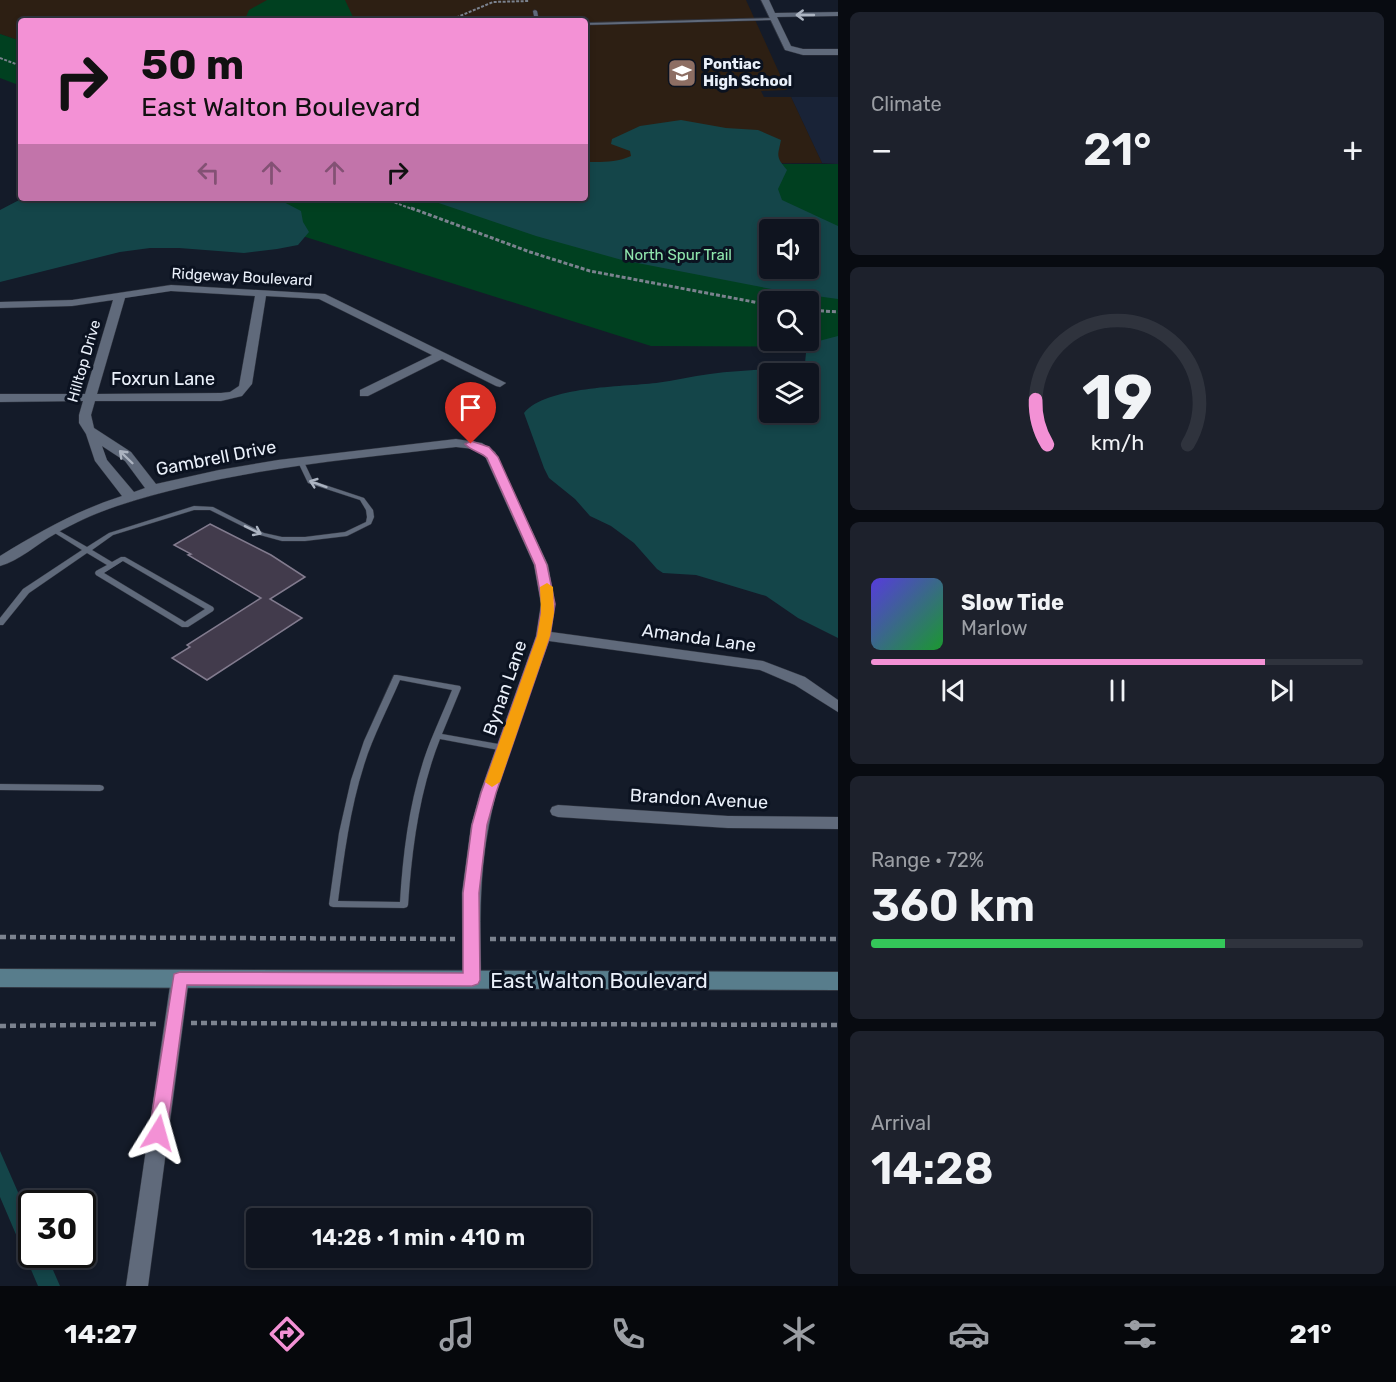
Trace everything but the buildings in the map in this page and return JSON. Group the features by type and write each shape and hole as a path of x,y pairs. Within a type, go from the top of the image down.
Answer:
{"main road":[{"name":"East Walton Boulevard","path":"0,978 838,981"}],"street":[{"path":"765,0 787,47 794,51 838,52"},
{"path":"773,17 838,14"},
{"name":"Ridgeway Boulevard","path":"0,305 65,303 178,288 328,298 500,383"},
{"name":"Foxrun Lane","path":"90,398 223,397 241,391 246,384 261,293"},
{"name":"Hilltop Drive","path":"120,295 85,420 93,434 100,460 129,495"},
{"path":"364,393 441,355"},
{"path":"0,398 90,398"},
{"path":"93,434 128,457 152,488"},
{"name":"Gambrell Drive","path":"0,562 52,529 129,495 152,488 219,472 456,444"},
{"name":"Bynan Lane","path":"456,444 477,446 493,457 544,573 548,604 543,636 486,801 477,843 471,893 472,980"},
{"name":"Amanda Lane","path":"543,636 763,666 800,681 838,707"},
{"name":"Brandon Avenue","path":"558,811 728,822 838,823"},
{"path":"137,1286 180,979"}],"lane":[{"path":"535,11 536,18"},
{"path":"588,24 773,17"},
{"path":"0,623 26,591 111,534 200,507 211,508 262,534 282,539 347,534 368,525 371,518 365,501 348,492 310,482 302,462"},
{"path":"52,529 112,565"},
{"path":"123,558 210,609 185,625 99,573 112,565 123,558"},
{"path":"397,677 457,688 438,736 423,778 412,828 404,904 333,904 346,819 355,781 367,745 397,677"},
{"path":"438,736 504,748"},
{"path":"0,787 100,788"}],"path":[{"path":"455,18 493,2 530,2 529,0"},
{"path":"0,58 18,65"},
{"path":"390,201 537,255 590,271 759,303"},
{"path":"819,311 838,312"},
{"path":"0,937 838,939"},
{"path":"0,1026 838,1025"}],"shaded area":[{"name":"Pontiac High School","path":"0,0 746,0 787,90 761,91 764,97 791,97 822,163 588,164 588,18 18,18 18,40 0,34"},
{"path":"791,97 838,97 838,164 822,163"},
{"path":"681,120 726,128 758,130 781,140 778,156 787,170 778,189 782,200 838,226 838,299 819,296 819,291 782,291 622,260 536,236 433,201 588,201 588,162 614,161 631,156 630,151 611,144 612,139 640,126"},
{"path":"18,201 282,201 301,211 303,222 309,232 298,245 277,249 244,253 150,248 120,252 0,282 0,210"},
{"path":"838,336 838,638 798,618 766,596 696,575 663,573 657,569 634,543 611,526 590,516 575,499 549,478 524,413 549,397 586,389 656,383 722,372 759,369 759,423 819,423 819,363 805,363 806,353 819,351 819,341"},
{"path":"0,1151 18,1192 18,1239 0,1197"},
{"path":"30,1268 52,1268 60,1286 38,1286"}],"green space":[{"path":"267,0 345,0 354,18 245,18 249,10"},
{"path":"0,34 18,40 18,85 0,78"},
{"name":"North Spur Trail","path":"588,164 838,164 838,347 819,347 819,291 759,291 759,347 651,346 192,201 588,201"}],"slow traffic":[{"path":"492,782 547,622 547,587"}],"place":[{"name":"Pontiac High School","path":"682,73"}],"route":[{"path":"158,1133 180,979 472,980 471,893 480,825 488,793 543,636 548,604 544,573 493,457 489,452 471,444"}]}
